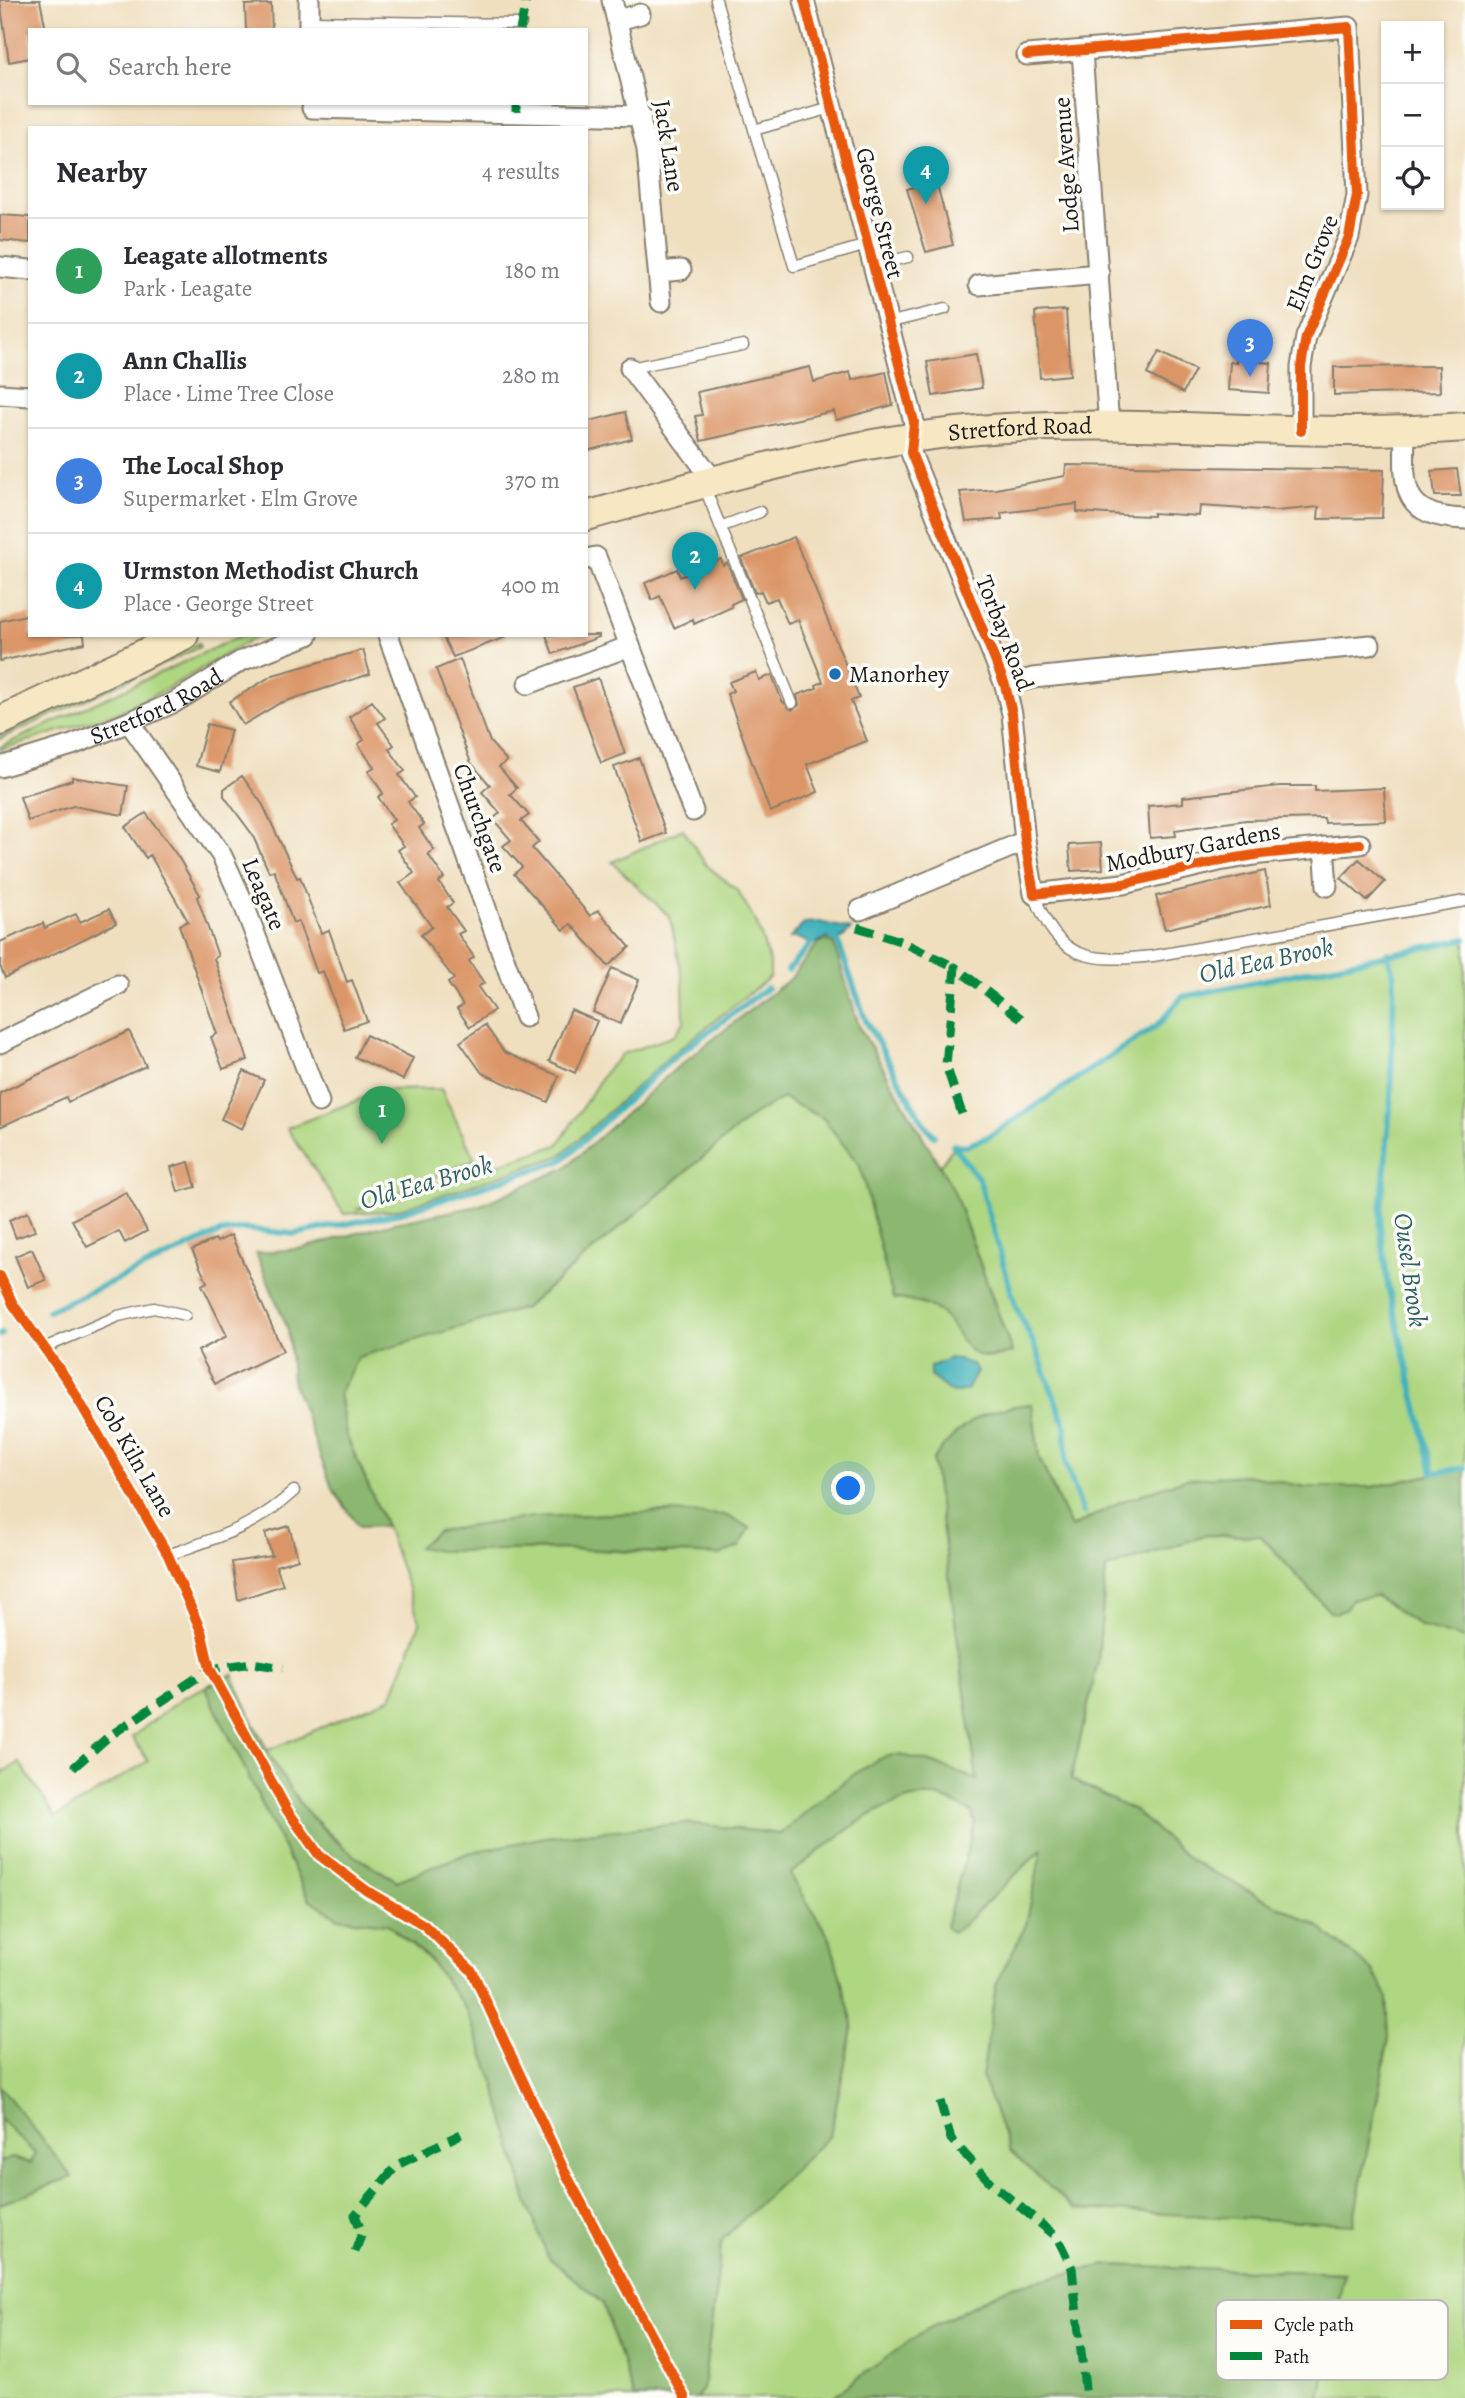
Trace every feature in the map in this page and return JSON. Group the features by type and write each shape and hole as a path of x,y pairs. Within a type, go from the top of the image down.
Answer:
{"main road":[{"name":"Stretford Road","path":"588,515 708,481 912,437 1017,428 1301,431 1465,427"},
{"name":"Stretford Road","path":"0,721 180,637"}],"street":[{"path":"309,0 309,25"},
{"name":"Jack Lane","path":"612,0 640,116 652,181 661,302"},
{"name":"George Street","path":"804,0 914,422 912,437"},
{"path":"618,20 640,14"},
{"name":"Elm Grove","path":"1082,51 1349,27 1357,195 1349,237 1306,337 1301,367 1301,431"},
{"path":"1027,55 1082,51"},
{"name":"Lodge Avenue","path":"1082,51 1109,427"},
{"path":"312,113 640,116"},
{"path":"0,267 28,270"},
{"path":"659,272 681,270"},
{"path":"979,285 1099,275"},
{"path":"630,368 708,481"},
{"path":"0,394 28,397"},
{"path":"1405,430 1404,472 1409,496 1421,511 1448,519 1465,519"},
{"name":"Torbay Road","path":"912,437 911,453 1005,685 1012,714 1024,841 1034,894"},
{"path":"591,558 630,646 693,811"},
{"name":"Stretford Road","path":"0,767 72,745 130,722 175,702 241,661 303,637"},
{"name":"Churchgate","path":"389,637 525,1017"},
{"name":"Torbay Road","path":"1005,685 1033,678 1370,645"},
{"path":"528,684 630,646"},
{"name":"Leagate","path":"130,722 222,856 242,900 319,1102"},
{"path":"860,910 1024,841"},
{"name":"Modbury Gardens","path":"1034,894 1123,884 1219,861 1360,844"},
{"path":"1324,847 1327,886"},
{"path":"0,1043 118,985"}],"lane":[{"path":"716,0 794,265 867,245"},
{"path":"309,25 521,24"},
{"path":"754,130 831,108"},
{"path":"872,265 908,257"},
{"path":"887,323 945,309"},
{"path":"630,368 743,345"},
{"path":"708,481 720,527 792,703"},
{"path":"720,527 760,512"},
{"path":"1034,894 1045,923 1055,937 1071,950 1106,959 1153,956 1465,901"},
{"name":"Cob Kiln Lane","path":"0,1276 13,1304 67,1380 168,1555 201,1631 210,1669 274,1788 319,1855 367,1891 424,1925 472,1971 564,2170 685,2398"},
{"path":"44,1348 118,1316 154,1308 185,1315"},
{"path":"168,1555 241,1529 269,1514 293,1491"}],"green space":[{"path":"238,637 256,637 163,691 119,712 0,750 0,747"},
{"path":"198,643 200,647 0,739 0,736 116,678"},
{"path":"683,829 706,865 737,890 757,924 770,963 770,977 669,1057 560,1156 396,1210 344,1214 287,1128 383,1090 441,1089 475,1160 356,1210 558,1145 605,1072 622,1054 674,1036 684,1022 683,980 670,917 612,862"},
{"path":"1465,939 1465,1468 1372,1487 1306,1487 1246,1475 1120,1502 1071,1528 1039,1458 1032,1404 1001,1409 975,1419 964,1427 933,1460 978,1780 929,1761 846,1780 780,1834 687,1823 546,1837 468,1853 398,1881 349,1852 302,1807 266,1751 391,1698 420,1623 386,1526 346,1435 339,1393 358,1356 525,1308 753,1115 783,1098 823,1118 860,1166 893,1298 935,1309 944,1316 966,1345 984,1357 996,1357 1012,1351 953,1189 939,1167 951,1150 990,1136 1159,1024 1182,997","holes":["668,1512 666,1554 578,1549 440,1551 534,1517"]},
{"path":"826,940 834,944 859,1026 953,1189 1012,1352 995,1357 972,1352 944,1316 935,1309 893,1298 860,1166 823,1118 783,1098 753,1115 524,1308 358,1357 339,1393 346,1435 386,1526 359,1527 332,1488 292,1380 288,1329 256,1253 303,1248 394,1223 478,1206 565,1168 675,1069 791,978 818,943"},
{"path":"1032,1404 1039,1458 1071,1528 1120,1502 1185,1479 1246,1475 1306,1487 1372,1487 1465,1468 1465,1639 1420,1626 1376,1596 1351,1599 1346,1609 1337,1613 1330,1612 1261,1536 1205,1535 1106,1569 1098,1661 1071,1779 1136,1812 1191,1861 1319,1927 1374,1972 1387,1997 1389,2037 1353,2224 1074,2209 1010,2151 982,2078 996,1985 1026,1925 1042,1849 962,1926 952,1932 946,1927 975,1823 971,1811 941,1798 921,1797 901,1801 841,1834 790,1874 830,1939 853,2024 830,2135 722,2240 703,2389 696,2398 634,2398 603,2303 548,2257 527,2202 494,2082 467,2011 429,1959 387,1924 339,1918 308,1898 205,1687 232,1674 266,1748 294,1795 330,1836 351,1853 397,1881 468,1853 546,1837 687,1823 780,1834 853,1775 884,1757 895,1755 927,1761 977,1780 933,1460 953,1436 975,1419 1001,1409"},
{"path":"668,1512 725,1515 750,1528 739,1547 719,1555 578,1549 440,1551 418,1547 438,1531 534,1517"},
{"path":"1205,1535 1261,1536 1330,1612 1351,1599 1376,1596 1420,1626 1465,1639 1465,2398 1320,2398 1323,2380 1448,2380 1448,2300 1338,2300 1343,2273 1106,2265 1009,2287 922,2332 831,2398 696,2398 703,2389 722,2239 830,2135 853,2024 830,1939 790,1874 841,1834 901,1801 921,1797 941,1798 971,1811 975,1823 946,1926 952,1931 962,1926 1043,1848 1026,1925 996,1985 982,2078 1010,2151 1353,2223 1389,2038 1319,1927 1191,1861 1136,1812 1071,1780 1098,1661 1106,1569"},
{"path":"205,1687 308,1898 339,1918 387,1924 429,1959 467,2011 494,2082 527,2202 548,2257 603,2303 634,2398 0,2398 0,2204 71,2177 0,2088 0,1775 19,1762 56,1817 148,1761 132,1737 182,1698"},
{"path":"0,2086 72,2177 0,2204 0,2162 12,2158 31,2163 35,2153 0,2119"},
{"path":"0,2119 35,2153 32,2163 12,2158 0,2162"},
{"path":"1106,2265 1344,2273 1339,2300 1216,2300 1216,2380 1323,2380 1320,2398 831,2398 922,2332 1009,2287"}],"water":[{"path":"819,922 851,929 838,942 827,938 813,944 795,937 789,939 805,923"},
{"path":"950,1358 972,1364 977,1372 967,1390 952,1393 930,1376 930,1367"}],"building":[{"path":"0,0 40,0 46,28 28,28 28,58 9,62"},
{"path":"271,4 272,28 246,28 245,5"},
{"path":"936,181 953,245 926,252 907,189"},
{"path":"0,215 28,217 28,243 0,240"},
{"path":"1066,310 1070,375 1040,378 1035,312"},
{"path":"1237,347 1262,348 1261,362 1271,363 1269,393 1228,390 1230,362 1236,363"},
{"path":"1159,352 1195,370 1183,393 1147,374"},
{"path":"976,354 982,388 933,396 927,362"},
{"path":"1439,366 1440,392 1334,395 1334,367"},
{"path":"810,367 814,382 850,372 852,380 886,372 893,405 836,420 834,411 701,441 695,416 702,415 697,392"},
{"path":"625,412 632,439 588,450 588,421"},
{"path":"1066,465 1384,470 1382,518 1318,519 1319,507 1276,511 1200,506 1199,516 1153,513 1153,516 1122,515 1077,512 1077,504 1001,513 1002,519 966,522 960,492 996,489 1065,476"},
{"path":"1457,469 1461,496 1435,496 1432,471"},
{"name":"Manorhey","path":"794,537 859,698 851,701 867,741 807,764 818,792 770,812 727,694 733,691 729,682 756,672 759,680 772,675 782,701 792,710 799,705 797,695 817,688 816,685 823,682 798,620 788,624 777,598 766,602 761,591 755,593 741,558"},
{"path":"721,559 723,565 727,563 742,599 731,604 732,607 694,624 693,619 674,628 660,596 652,600 645,583 677,569 680,577"},
{"path":"28,614 28,637 84,637 85,643 0,661 0,621"},
{"path":"599,635 599,637 553,654 547,637"},
{"path":"443,637 506,637 453,657"},
{"path":"363,650 370,674 280,703 243,725 229,702 273,675"},
{"path":"460,659 490,742 507,761 499,767 517,788 510,794 529,815 521,821 539,842 532,848 590,916 598,910 630,947 608,966 571,924 564,930 514,874 522,867 503,846 511,840 493,819 500,813 482,792 490,785 471,763 436,669"},
{"path":"598,678 625,754 601,763 573,687"},
{"path":"372,701 385,718 378,723 394,745 389,749 405,771 399,775 415,797 408,802 424,824 419,828 434,850 428,854 444,878 439,882 453,903 447,907 464,931 458,934 474,957 469,961 484,983 478,987 494,1010 470,1027 457,1009 463,1005 448,983 454,979 421,935 432,927 400,883 414,873 398,850 404,846 388,824 394,820 378,797 383,793 368,771 374,767 358,744 364,740 349,717"},
{"path":"207,724 231,730 220,772 196,766"},
{"path":"639,758 666,833 642,842 614,767"},
{"path":"242,776 263,805 297,878 300,877 321,933 329,930 347,982 352,980 367,1021 344,1029 323,971 317,973 298,921 293,923 274,870 269,872 252,834 224,796 224,789"},
{"path":"72,777 128,786 123,815 73,806 28,821 20,797 72,780"},
{"path":"1280,786 1315,786 1315,791 1384,788 1386,821 1325,823 1324,818 1246,820 1175,830 1176,836 1150,838 1148,806 1183,803 1183,797"},
{"path":"146,813 179,858 200,895 197,897 218,956 214,958 248,1060 223,1069 211,1037 217,1034 179,925 188,921 150,855 146,858 125,827"},
{"path":"1101,843 1103,869 1071,871 1069,845"},
{"path":"1359,859 1385,882 1367,901 1341,878"},
{"path":"1265,871 1271,905 1165,929 1156,896"},
{"path":"109,909 116,923 5,978 0,966 0,942 43,923 45,928 76,914 80,922"},
{"path":"612,968 639,980 620,1024 593,1012"},
{"path":"571,1010 597,1021 575,1073 549,1061"},
{"path":"485,1025 504,1052 559,1076 548,1102 482,1073 460,1042"},
{"path":"129,1031 146,1066 68,1102 66,1097 0,1127 0,1093"},
{"path":"366,1035 413,1058 403,1080 355,1057"},
{"path":"244,1071 264,1080 242,1129 221,1119"},
{"path":"189,1162 196,1187 178,1192 171,1167"},
{"path":"126,1192 147,1231 125,1243 119,1231 87,1247 72,1220"},
{"path":"28,1212 35,1231 16,1238 9,1220"},
{"path":"231,1235 283,1351 215,1384 198,1351 227,1336 202,1285 207,1282 192,1250"},
{"path":"32,1249 46,1280 28,1287 15,1256"},
{"path":"289,1526 298,1559 276,1566 283,1585 238,1600 232,1562 272,1556 265,1533"}],"waterway":[{"name":"Old Eea Brook","path":"832,937 838,942 866,1021 923,1123 934,1136"},
{"name":"Old Eea Brook","path":"788,970 816,938"},
{"name":"Old Eea Brook","path":"953,1145 966,1146 990,1136 1159,1024 1182,997 1465,939"},
{"name":"Ousel Brook","path":"1387,953 1394,976 1391,1096 1380,1224 1388,1286 1433,1473 1465,1468"},
{"name":"Old Eea Brook","path":"48,1311 219,1233 243,1229 294,1234 396,1214 561,1161 673,1058 767,988"},
{"path":"953,1145 979,1179 1015,1305 1035,1346 1066,1428 1066,1464 1083,1513"}],"marked path":[{"path":"520,28 526,0"},
{"path":"516,105 516,112"},
{"path":"857,927 900,941 955,967"},
{"path":"962,1114 946,1065 955,967 1027,1023"},
{"path":"73,1768 108,1737 210,1669 252,1663 283,1668"},
{"path":"940,2101 951,2139 992,2184 1057,2237 1072,2268 1086,2398"},
{"path":"355,2252 362,2233 355,2215 397,2165 461,2134"}],"cycle path":[{"path":"804,0 914,422 911,453 1005,685 1012,714 1025,841 1034,894 1123,884 1261,854 1360,844"},
{"path":"1027,55 1349,27 1357,195 1349,237 1306,337 1301,367 1301,431"},
{"path":"0,1276 13,1304 67,1380 168,1555 201,1631 210,1669 287,1810 319,1855 367,1891 424,1925 472,1971 564,2170 685,2398"}],"place":[{"name":"Urmston Methodist Church","path":"926,204"},
{"name":"The Local Shop","path":"1250,377"},
{"name":"Ann Challis","path":"695,590"},
{"name":"Manorhey","path":"835,674"},
{"name":"Leagate allotments","path":"382,1144"}]}
